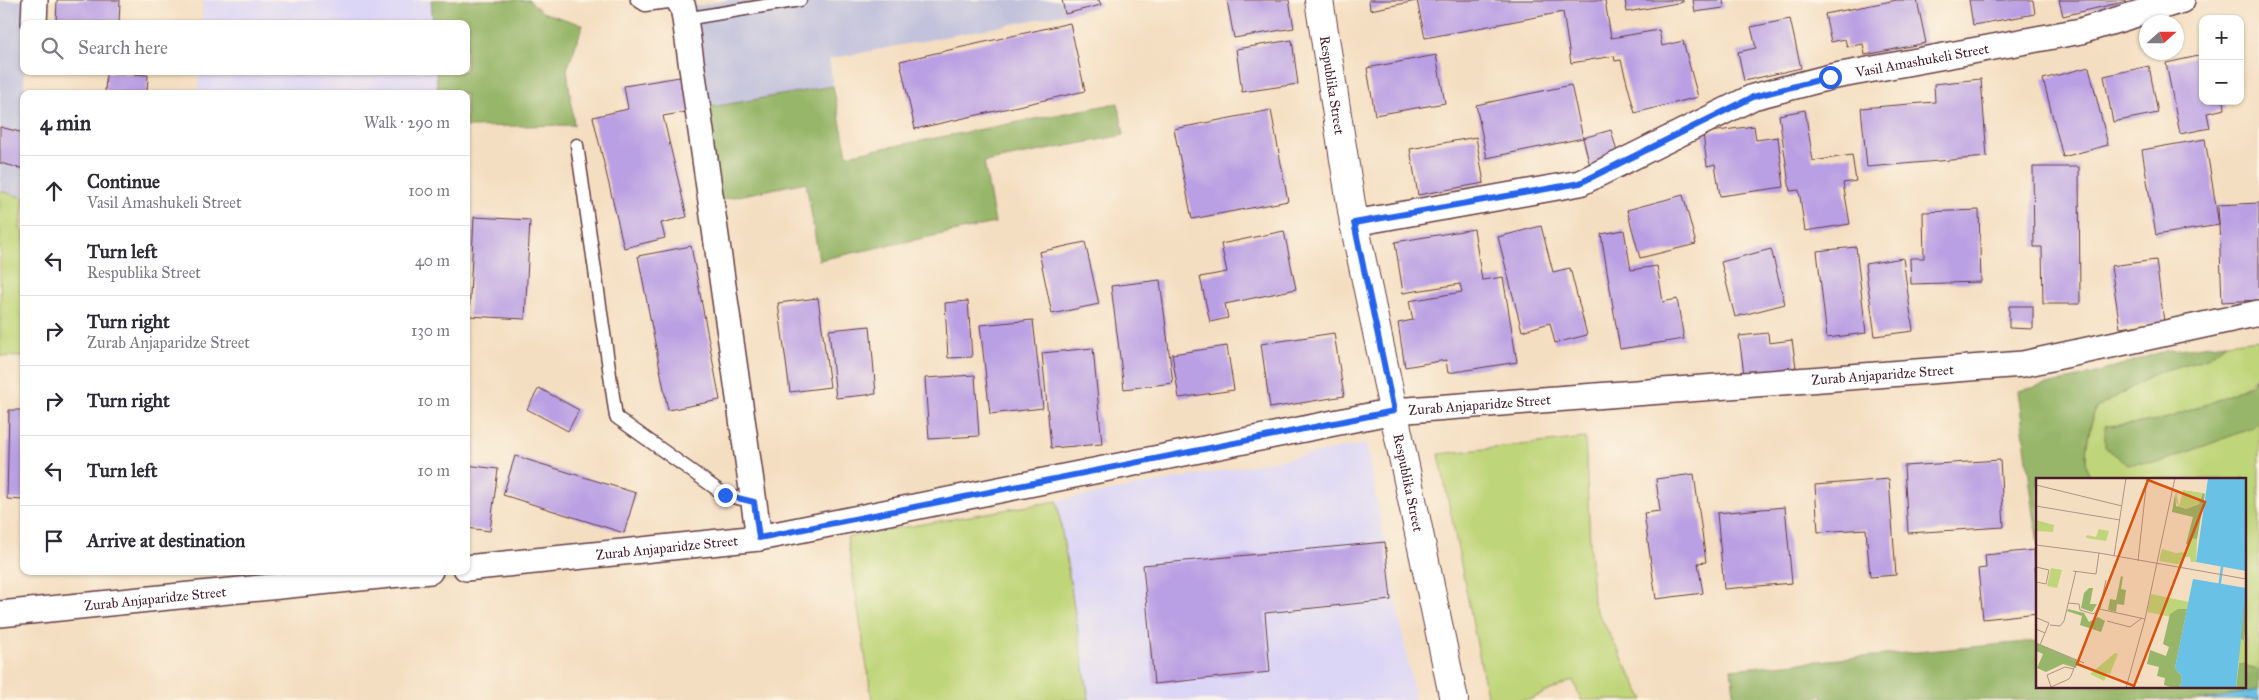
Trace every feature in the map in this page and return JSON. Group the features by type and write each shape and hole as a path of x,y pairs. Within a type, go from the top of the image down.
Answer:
{"street":[{"path":"34,20 35,0"},
{"name":"Respublika Street","path":"1318,0 1354,223 1454,700"},
{"name":"Vasil Amashukeli Street","path":"1354,223 1580,183 1753,97 1830,77 2082,31 2182,0"},
{"path":"683,11 759,538"},
{"name":"Zurab Anjaparidze Street","path":"470,568 759,538 1394,411 2023,364 2259,313"},
{"name":"Zurab Anjaparidze Street","path":"0,614 390,575"}],"lane":[{"path":"637,0 645,6 676,1 683,11 800,0"},
{"path":"577,145 616,417 725,495 754,502"}],"shaded area":[{"path":"0,0 28,0 25,20 20,20 20,75 24,75 24,87 31,90 20,90 20,197 0,191"},
{"path":"203,0 431,0 433,20 202,20"},
{"path":"729,0 1098,0 1100,7 829,59 833,86 706,108 692,7"},
{"path":"199,75 436,75 438,90 198,90"},
{"path":"1366,444 1415,700 1089,700 1057,501"}],"green space":[{"path":"431,0 529,0 542,12 583,25 567,69 574,125 470,127 470,90 438,90 436,75 470,75 470,20 433,20"},
{"path":"833,86 847,155 1118,103 1124,135 984,162 995,223 819,260 806,182 719,200 706,108"},
{"path":"0,191 20,197 20,357 0,356"},
{"path":"2259,339 2259,373 2245,386 2218,400 2176,416 2159,420 2105,426 2161,462 2251,428 2259,421 2259,670 2246,667 2246,478 2090,478 2086,462 2087,444 2095,409 2158,372 2207,358 2226,343"},
{"path":"2226,343 2207,358 2158,372 2095,409 2088,435 2086,453 2090,478 2036,478 2036,530 2018,391 2083,377 2165,351"},
{"path":"2259,373 2259,421 2252,428 2161,462 2127,464 2105,447 2105,426 2135,424 2168,418 2213,402 2252,384"},
{"path":"1585,438 1593,603 1644,700 1581,700 1573,680 1529,700 1488,700 1439,454"},
{"path":"1057,501 1089,700 872,700 847,537"},
{"path":"2036,641 2036,688 2246,688 2246,667 2259,670 2259,690 2205,700 1823,700 1822,695 1804,700 1735,700 1731,669"}],"water":[{"path":"2259,690 2259,700 2205,700"}],"building":[{"path":"57,0 120,0 119,20 56,20"},
{"path":"1062,0 1099,0 1101,5 1065,14"},
{"path":"1227,0 1289,0 1294,28 1234,38"},
{"path":"1369,0 1416,0 1416,1 1370,10"},
{"path":"1417,0 1605,0 1611,38 1659,30 1662,46 1683,41 1698,97 1635,113 1621,60 1615,61 1614,56 1571,63 1563,12 1425,38"},
{"path":"1625,0 1683,0 1683,2 1627,12"},
{"path":"1693,0 1723,0 1724,8 1695,12"},
{"path":"1897,0 1917,0 1926,43 1865,55 1863,44 1847,47 1845,39 1831,42 1825,14"},
{"path":"1969,0 2033,0 2035,14 1973,25"},
{"path":"2059,0 2127,0 2127,1 2063,16"},
{"path":"1790,19 1801,68 1744,81 1738,52 1756,48 1751,27"},
{"path":"1070,23 1085,91 915,129 900,61"},
{"path":"1292,40 1298,84 1242,92 1236,49"},
{"path":"1436,55 1445,103 1375,115 1367,68"},
{"path":"2199,56 2199,105 2224,105 2225,109 2207,113 2210,128 2180,134 2166,63"},
{"path":"2149,66 2158,113 2113,122 2104,76"},
{"path":"2089,67 2108,145 2063,157 2043,79"},
{"path":"106,75 148,75 147,90 105,90"},
{"path":"686,76 692,111 663,116 687,217 661,223 665,238 624,248 593,117 628,109 624,86"},
{"path":"1981,79 1987,157 1867,167 1861,108 1935,102 1934,84"},
{"path":"1571,85 1583,138 1487,158 1476,105"},
{"path":"1271,110 1288,201 1192,219 1174,129"},
{"path":"1805,110 1813,161 1852,155 1856,181 1843,183 1850,224 1805,231 1799,190 1790,191 1779,115"},
{"path":"1754,126 1756,140 1778,137 1784,187 1720,196 1715,164 1707,166 1703,133"},
{"path":"0,127 20,132 20,168 0,163"},
{"path":"1611,130 1619,159 1590,166 1583,138"},
{"path":"1476,137 1484,183 1418,195 1410,149"},
{"path":"2205,139 2219,225 2156,235 2142,150"},
{"path":"2033,167 2079,167 2080,304 2043,304 2042,247 2034,247"},
{"path":"1683,195 1696,244 1640,258 1627,210"},
{"path":"2259,203 2259,300 2222,302 2218,205"},
{"path":"1979,210 1981,282 1911,284 1910,258 1924,258 1923,212"},
{"path":"474,217 530,220 525,319 470,316"},
{"path":"1541,226 1553,272 1570,268 1587,335 1555,343 1550,323 1522,331 1498,237"},
{"path":"1474,229 1482,280 1503,277 1517,362 1448,373 1446,360 1405,367 1398,323 1413,320 1409,301 1462,292 1460,284 1403,293 1395,242"},
{"path":"1624,230 1631,270 1657,266 1663,302 1677,299 1684,339 1620,349 1601,234"},
{"path":"1284,231 1296,289 1225,304 1228,318 1210,322 1200,277 1227,272 1221,244"},
{"path":"1085,242 1099,304 1052,314 1039,252"},
{"path":"691,246 720,400 668,410 638,256"},
{"path":"1856,247 1866,333 1827,338 1817,251"},
{"path":"1771,249 1785,304 1735,317 1721,262"},
{"path":"1903,258 1913,331 1875,336 1865,264"},
{"path":"2156,260 2164,322 2120,328 2111,266"},
{"path":"1160,280 1173,383 1124,389 1111,286"},
{"path":"818,298 830,387 790,392 778,303"},
{"path":"968,301 972,357 948,358 945,303"},
{"path":"2009,306 2033,306 2033,329 2009,328"},
{"path":"1033,320 1043,408 990,414 980,325"},
{"path":"870,326 876,394 836,398 829,330"},
{"path":"1334,333 1344,396 1270,408 1261,344"},
{"path":"1768,333 1769,343 1792,340 1796,367 1744,374 1739,336"},
{"path":"1227,346 1234,390 1179,398 1172,354"},
{"path":"1093,348 1102,444 1051,448 1042,353"},
{"path":"975,375 979,436 929,439 925,378"},
{"path":"539,388 579,410 568,431 527,409"},
{"path":"9,410 20,410 20,500 7,499"},
{"path":"515,456 636,493 624,533 503,495"},
{"path":"2000,460 2004,527 1908,533 1904,466"},
{"path":"470,466 498,469 490,531 470,528"},
{"path":"1694,474 1706,562 1698,563 1703,593 1656,599 1644,513 1660,511 1656,479"},
{"path":"1889,479 1896,575 1870,577 1866,529 1818,532 1815,485"},
{"path":"1785,507 1792,583 1724,589 1717,513"},
{"path":"1385,542 1391,600 1265,613 1270,672 1154,684 1143,565"},
{"path":"2034,550 2036,613 1983,619 1978,569 1986,568 1985,555"}],"route":[{"path":"725,495 754,502 759,538 1394,411 1354,223 1580,183 1753,97 1830,77"}]}
